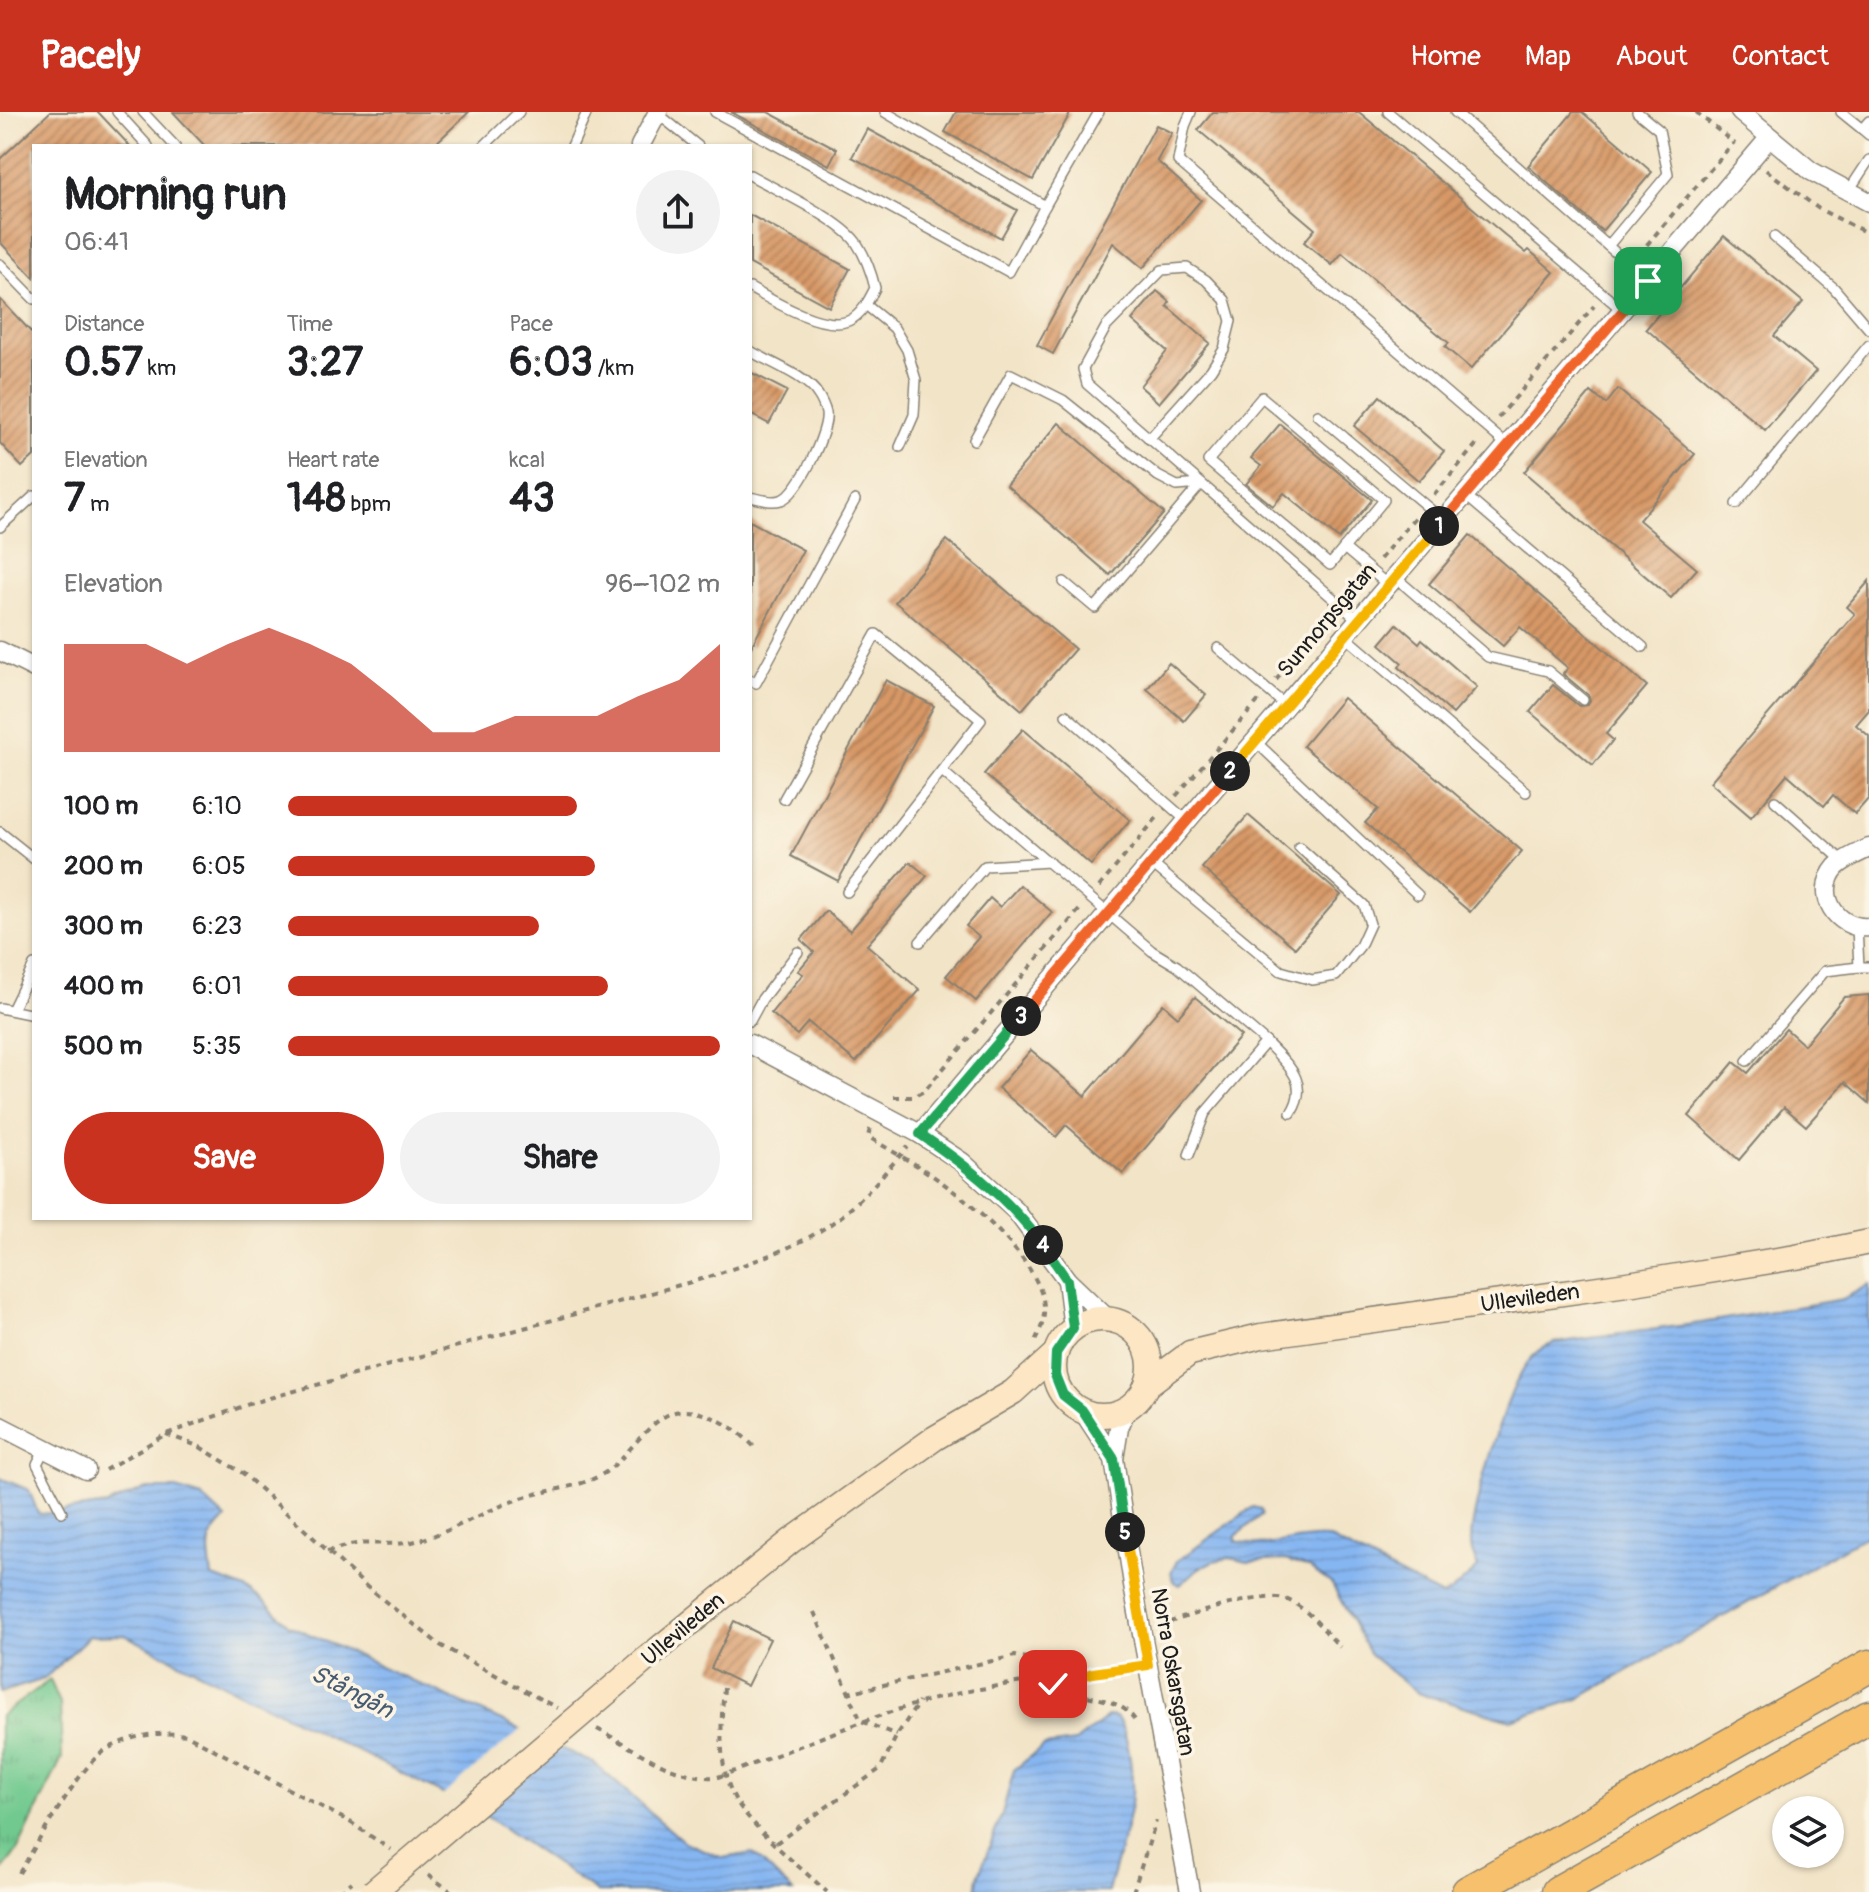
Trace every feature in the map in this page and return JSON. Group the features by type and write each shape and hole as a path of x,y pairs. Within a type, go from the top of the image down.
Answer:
{"highway":[{"path":"1468,1892 1869,1666"},
{"path":"1558,1892 1869,1717"}],"main road":[{"name":"Ullevileden","path":"1146,1386 1190,1353 1261,1336 1634,1283 1869,1242"},
{"path":"1013,1392 1046,1392 1073,1403 1109,1415 1127,1408 1146,1386 1150,1377 1150,1358 1143,1340 1127,1325 1107,1318 1089,1320 1045,1349 1055,1375 1073,1403"},
{"name":"Ullevileden","path":"1143,1340 1190,1353"},
{"name":"Ullevileden","path":"362,1887 731,1588 842,1503 935,1438 1013,1392 1045,1349"}],"street":[{"path":"1740,112 1811,171 1869,202"},
{"path":"641,144 658,113"},
{"name":"Sunnorpsgatan","path":"920,1134 1770,137"},
{"path":"0,651 32,667"},
{"path":"1863,928 1841,920 1829,905 1826,887 1836,868 1869,848"},
{"path":"752,1045 920,1134 962,1162 1016,1211 1067,1280 1107,1318"},
{"path":"1067,1280 1073,1328"},
{"name":"Norra Oskarsgatan","path":"1073,1403 1114,1459"},
{"name":"Norra Oskarsgatan","path":"1127,1408 1119,1428 1114,1459 1190,1892"},
{"path":"0,1426 86,1470"}],"lane":[{"path":"117,112 146,144"},
{"path":"143,112 173,144"},
{"path":"486,144 519,112"},
{"path":"573,144 587,112"},
{"path":"715,112 1009,272 1099,112"},
{"path":"885,112 1045,206"},
{"path":"1191,112 1178,161 1507,445"},
{"path":"1388,112 1622,310"},
{"path":"1455,112 1648,281"},
{"path":"1608,246 1668,174 1659,130 1637,112"},
{"path":"1841,112 1867,129"},
{"path":"658,113 696,144"},
{"path":"1848,192 1869,160"},
{"path":"752,176 826,218 854,239 870,266 875,288 866,305 851,321 831,325 774,302 752,289"},
{"path":"1774,237 1834,288 1869,329"},
{"path":"0,264 32,297"},
{"path":"1149,439 1211,370 1224,349 1231,321 1225,300 1206,280 1187,268 1162,270 1106,327 1083,369 1087,384 1149,439 1341,604 1358,620"},
{"path":"866,305 894,328 907,350 916,380 914,415 900,447"},
{"path":"1736,504 1869,345"},
{"path":"752,352 808,383 818,394 826,413 823,436 790,493 781,500 752,498"},
{"path":"974,440 1011,374 1063,400 1158,476 1177,486 1201,484"},
{"path":"1262,397 1384,500 1344,548 1330,565 1208,461 1262,397"},
{"path":"1318,415 1443,520"},
{"path":"1064,582 1095,608 1201,484"},
{"path":"1465,495 1643,647"},
{"path":"0,527 32,498"},
{"path":"752,681 756,683 855,500"},
{"path":"1344,548 1371,570 1392,581 1488,657 1548,671 1583,700"},
{"path":"784,799 876,634 981,720 847,892"},
{"path":"1345,636 1526,792"},
{"path":"1218,648 1285,705"},
{"path":"1066,715 1187,821"},
{"path":"1255,741 1418,895"},
{"path":"942,771 1152,951 1177,966 1266,1042 1298,1082 1299,1101 1291,1113"},
{"path":"1775,801 1844,862"},
{"path":"0,832 32,857"},
{"path":"1151,863 1281,971 1312,980 1336,976 1360,946 1370,924 1364,905 1358,898 1299,847"},
{"path":"920,942 985,866 1049,862"},
{"path":"1747,1061 1825,971 1864,967 1863,928"},
{"path":"752,1017 798,952"},
{"path":"12,1010 32,969"},
{"path":"0,1008 32,1015"},
{"path":"1189,1155 1205,1113 1266,1042"},
{"path":"45,1448 37,1464 62,1512"},
{"path":"1053,1684 1075,1677 1148,1665"}],"path":[{"path":"1696,112 1786,187 1819,209 1869,234"},
{"path":"1629,265 1733,143"},
{"path":"878,1111 892,1098 913,1097 924,1091 1604,295"},
{"path":"568,1714 440,1645 326,1551 244,1474 200,1447 166,1434 255,1402 709,1277 759,1259 791,1246 840,1217 920,1134"},
{"path":"900,1156 930,1174 985,1218 1036,1278 1044,1305 1045,1349"},
{"path":"326,1551 356,1544 411,1542 455,1527 496,1506 537,1493 579,1485 604,1474 674,1412 700,1413 740,1433 756,1449"},
{"path":"1142,1632 1235,1603 1281,1597 1301,1608 1340,1647"},
{"path":"814,1612 861,1721 897,1735"},
{"path":"847,1693 1015,1656 1052,1662 1075,1677"},
{"path":"594,1727 685,1775 703,1778 727,1774 861,1721 920,1702 992,1687 1035,1682 1053,1684 1077,1695 1120,1705 1139,1726"},
{"path":"724,1688 720,1736 734,1797 752,1821 827,1892"},
{"path":"776,1843 880,1769 897,1735 920,1702"},
{"path":"19,1873 81,1777 102,1752 133,1738 164,1732 187,1735 350,1822 401,1857"},
{"path":"1133,1892 1157,1820"},
{"path":"427,1874 452,1892"},
{"path":"340,1892 362,1887"}],"green space":[{"path":"50,1680 60,1703 62,1758 18,1849 0,1874 0,1716"}],"water":[{"path":"1869,1285 1869,1534 1578,1699 1511,1720 1418,1693 1370,1655 1332,1584 1309,1568 1285,1560 1248,1562 1230,1558 1213,1561 1199,1568 1180,1585 1173,1581 1171,1573 1177,1561 1253,1507 1261,1509 1262,1514 1236,1536 1236,1541 1261,1545 1328,1538 1442,1596 1478,1568 1471,1544 1483,1478 1511,1395 1529,1361 1540,1350 1554,1343 1843,1299"},
{"name":"Stångån","path":"0,1478 29,1490 38,1513 42,1514 107,1505 145,1489 176,1489 202,1497 226,1519 209,1545 212,1577 255,1594 289,1625 594,1763 684,1842 723,1858 753,1853 793,1892 597,1892 483,1814 125,1635 89,1636 44,1679 0,1693"},
{"path":"1109,1716 1116,1717 1124,1733 1132,1787 1129,1817 1108,1892 976,1892 978,1877 1002,1814 1014,1770 1044,1746 1075,1742"}],"pier":[{"path":"524,1727 565,1745 480,1817 441,1797"}],"building":[{"path":"50,112 98,112 128,144 32,144 32,276 0,242 0,159"},
{"path":"173,112 469,112 435,144 203,144"},
{"path":"731,112 768,112 837,149 829,165"},
{"path":"956,112 1071,112 1033,180 945,132"},
{"path":"1213,112 1359,112 1526,253 1529,250 1554,272 1471,369 1445,347 1449,343 1342,253 1332,265 1304,242 1315,229 1198,130"},
{"path":"1573,112 1582,112 1652,172 1602,231 1528,166"},
{"path":"1156,125 1172,133 1157,161 1201,200 1143,268 1113,243 1053,354 1037,345"},
{"path":"867,129 1017,210 1001,238 852,157"},
{"path":"752,216 850,269 829,307 752,265"},
{"path":"1724,236 1803,302 1774,336 1816,371 1765,430 1646,329"},
{"path":"1157,291 1170,302 1167,306 1210,343 1159,403 1140,386 1167,351 1132,320"},
{"path":"0,299 32,333 32,458 22,467 0,443"},
{"path":"752,373 787,391 769,424 752,415"},
{"path":"1618,389 1695,454 1639,520 1697,569 1671,598 1524,472 1591,392 1606,404"},
{"path":"1380,396 1444,451 1419,481 1354,426"},
{"path":"1059,423 1164,513 1110,575 1006,485"},
{"path":"1280,424 1372,500 1339,539 1284,493 1273,506 1246,484 1261,466 1251,458"},
{"path":"752,522 803,550 752,645"},
{"path":"1470,535 1647,686 1606,734 1613,740 1593,765 1530,712 1553,685 1579,706 1588,705 1588,695 1563,674 1568,668 1520,627 1503,646 1429,584"},
{"path":"947,540 1075,649 1022,710 895,602"},
{"path":"1869,581 1869,710 1856,725 1869,736 1869,798 1855,814 1833,795 1824,806 1787,774 1751,817 1710,782 1855,614 1847,607"},
{"path":"1397,624 1419,643 1422,639 1477,687 1453,714 1399,667 1402,663 1380,644"},
{"path":"1169,663 1206,695 1184,721 1147,689"},
{"path":"886,680 934,706 838,881 791,856"},
{"path":"1343,698 1522,851 1470,912 1365,823 1378,809 1303,746"},
{"path":"1023,729 1130,820 1091,865 984,774"},
{"path":"1248,815 1341,895 1295,948 1202,868"},
{"path":"910,862 927,876 867,945 920,990 856,1062 808,1022 797,1035 771,1013 803,974 798,971 814,952 801,940 826,911 850,931"},
{"path":"1020,885 1052,912 976,1001 946,976 979,937 966,926 990,898 1000,907"},
{"path":"1869,995 1869,1103 1845,1082 1806,1126 1784,1107 1739,1160 1689,1116 1734,1062 1748,1073 1786,1029 1804,1045 1844,997"},
{"path":"1195,997 1241,1036 1123,1174 1066,1125 1056,1137 998,1088 1031,1050 1085,1096 1163,1004 1178,1017"},
{"path":"734,1621 770,1639 747,1686 711,1668"}],"route":[{"path":"1053,1684 1093,1673 1148,1665 1114,1459 1082,1410 1063,1395 1055,1375 1056,1353 1073,1328 1067,1280 1016,1211 962,1162 920,1134 1648,281"}]}
